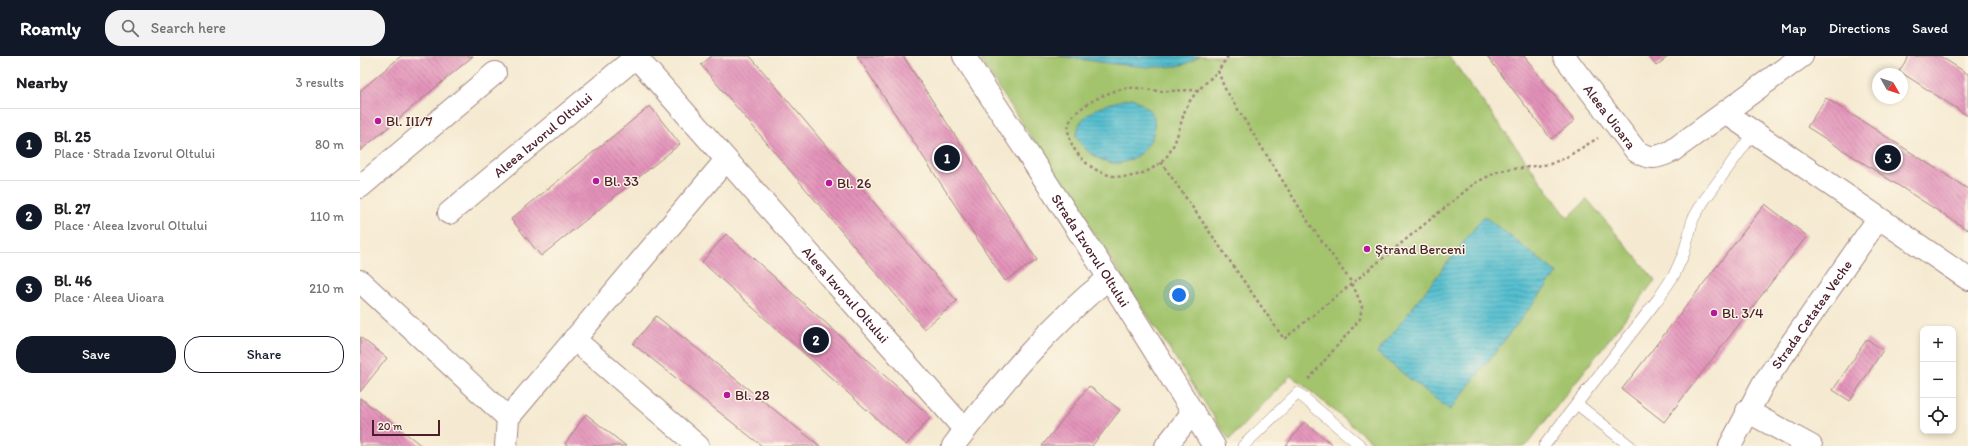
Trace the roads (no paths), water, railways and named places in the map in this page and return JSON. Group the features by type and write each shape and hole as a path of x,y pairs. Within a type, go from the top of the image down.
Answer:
{"street":[{"name":"Strada Izvorul Oltului","path":"964,56 1109,278 1214,446"},
{"name":"Aleea Uioara","path":"1564,56 1636,151 1646,157 1660,157 1672,151 1802,56"},
{"name":"Aleea Izvorul Oltului","path":"449,212 637,57 726,160 959,438 1021,360 1080,302 1109,278"},
{"path":"360,187 495,73"},
{"path":"1726,113 1878,219 1968,279"},
{"path":"506,446 508,418 726,160"},
{"name":"Strada Cetatea Veche","path":"1730,446 1763,384 1878,219"},
{"path":"360,281 508,418"},
{"path":"574,339 698,446"},
{"path":"1748,411 1811,446"},
{"path":"1166,446 1193,412"}],"lane":[{"path":"1544,446 1658,299 1674,275 1684,253 1693,219 1703,202 1754,132"},
{"path":"1243,446 1298,393 1361,446"},
{"path":"1577,404 1630,446"}],"water":[{"path":"1060,56 1199,56 1183,65 1149,67"},
{"path":"1132,98 1146,107 1154,116 1151,140 1137,156 1124,162 1112,163 1099,159 1083,146 1076,136 1080,123 1096,109 1111,103"},
{"path":"1484,216 1557,273 1450,410 1377,353"}],"place":[{"name":"Bl. III/7","path":"378,121"},
{"name":"Bl. 25","path":"947,158"},
{"name":"Bl. 46","path":"1888,158"},
{"name":"Bl. 33","path":"596,181"},
{"name":"Bl. 26","path":"829,183"},
{"name":"Ștrand Berceni","path":"1367,249"},
{"name":"Bl. 3/4","path":"1714,313"},
{"name":"Bl. 27","path":"816,340"},
{"name":"Bl. 28","path":"727,395"}]}
